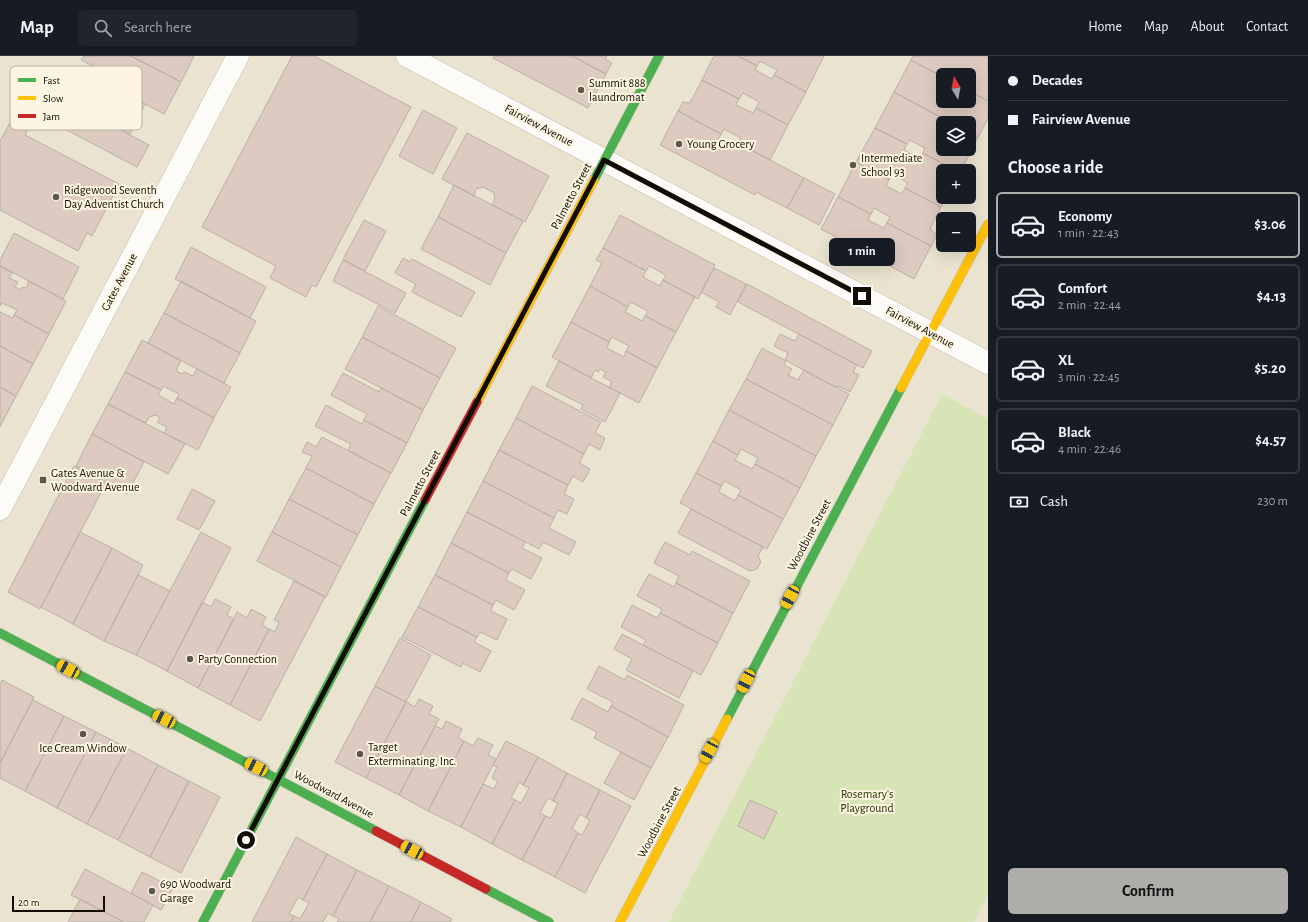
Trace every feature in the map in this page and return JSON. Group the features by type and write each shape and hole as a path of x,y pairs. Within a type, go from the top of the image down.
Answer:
{"street":[{"name":"Gates Avenue","path":"0,509 238,56"},
{"name":"Fairview Avenue","path":"407,56 988,363"},
{"name":"Palmetto Street","path":"203,922 659,56"},
{"name":"Woodbine Street","path":"620,922 988,224"},
{"name":"Woodward Avenue","path":"0,633 549,922"}],"green space":[{"name":"Rosemary's Playground","path":"942,394 988,419 988,893 974,922 669,922"}],"building":[{"path":"84,56 131,56 181,82 164,114 142,102 142,66 93,66 81,60"},
{"path":"131,56 194,56 181,82"},
{"path":"292,56 314,56 411,107 316,287 312,285 306,297 270,278 276,266 202,227"},
{"path":"494,56 572,56 606,74 588,108 493,58"},
{"path":"572,56 607,56 605,59 612,63 606,74"},
{"path":"714,56 738,56 757,66 755,70 772,79 774,75 806,92 788,125 756,108 759,102 743,93 739,99 702,80"},
{"path":"738,56 824,56 806,92 774,75 777,70 760,61 757,66"},
{"path":"913,56 988,56 988,101 976,95 976,68 936,68 936,73 911,60"},
{"path":"911,60 936,73 936,108 976,108 976,95 988,101 988,119 978,137 976,136 976,116 938,116 894,92"},
{"path":"702,80 739,99 736,105 753,113 756,108 788,125 770,160 738,143 741,138 724,129 721,134 678,111 683,102 690,103"},
{"path":"894,92 938,116 936,116 936,156 968,156 964,164 944,164 923,153 925,148 910,140 907,144 875,128"},
{"path":"142,102 145,104 142,110"},
{"path":"423,110 457,128 433,174 399,156"},
{"path":"678,111 721,134 718,140 735,149 738,143 804,178 787,208 756,192 755,195 660,145"},
{"name":"Ridgewood Seventh Day Adventist Church","path":"10,123 10,130 28,130 25,135 119,184 92,236 87,233 78,251 0,210 0,141"},
{"path":"875,128 907,144 904,150 920,159 923,153 944,164 936,164 936,204 943,204 941,207 905,188 908,183 892,174 889,180 856,162"},
{"path":"67,130 120,130 149,145 137,167"},
{"path":"122,130 132,130 130,134"},
{"path":"467,133 549,176 525,222 492,205 495,199 494,193 483,187 476,189 474,196 442,179"},
{"path":"856,162 889,180 886,186 902,194 905,188 941,207 938,212 936,212 936,217 930,229 936,234 936,237 931,246 887,223 890,217 874,208 871,214 838,197"},
{"path":"804,178 835,194 819,225 787,208"},
{"path":"454,185 523,221 506,253 438,217"},
{"path":"838,197 871,214 868,220 884,228 887,223 931,246 914,279 821,229"},
{"path":"620,215 715,265 698,299 663,280 666,275 649,266 646,271 603,248"},
{"path":"438,217 506,253 490,285 421,249"},
{"path":"364,220 386,231 365,271 343,259"},
{"path":"14,233 79,267 63,299 0,266 0,260"},
{"path":"191,247 266,287 250,318 175,279"},
{"path":"603,248 646,271 643,277 660,286 663,280 695,297 676,332 645,316 648,311 631,302 628,307 590,286 602,263 596,260"},
{"path":"403,258 410,262 412,259 475,292 461,317 412,292 416,284 395,273"},
{"path":"343,260 406,293 395,313 333,281"},
{"path":"0,266 12,273 9,278 18,282 15,287 21,290 22,287 26,288 29,281 66,301 49,334 14,315 17,310 2,303 0,306"},
{"path":"714,268 746,284 730,315 716,307 719,302 701,292"},
{"path":"181,281 256,321 240,353 164,313"},
{"path":"747,284 872,351 863,368 738,302"},
{"path":"590,286 628,307 625,312 642,321 645,316 676,332 657,368 626,351 629,346 612,337 609,342 571,322"},
{"path":"378,306 456,348 440,378 362,337"},
{"path":"0,312 13,318 14,315 49,334 33,364 0,346"},
{"path":"164,313 240,353 224,383 148,343"},
{"path":"571,322 609,342 607,348 624,357 626,351 657,368 639,403 609,387 612,382 603,377 606,372 600,369 598,372 595,370 591,378 552,357"},
{"path":"780,334 795,341 799,334 857,365 853,372 859,375 850,392 838,386 837,388 785,360 788,353 774,346"},
{"path":"362,337 440,378 423,410 345,369"},
{"path":"142,340 181,361 177,368 177,372 182,374 184,372 193,376 197,369 231,387 214,418 177,398 179,394 163,386 161,390 125,372"},
{"path":"0,346 33,364 16,396 0,387"},
{"path":"762,348 786,361 784,365 792,369 788,375 798,380 804,370 849,394 833,425 746,379"},
{"path":"559,361 620,393 605,422 581,409 583,405 546,386"},
{"path":"125,372 161,390 158,395 174,404 177,398 214,418 198,450 164,433 167,427 157,422 160,418 156,415 149,417 146,423 108,404"},
{"path":"343,373 379,392 381,388 423,410 407,443 364,420 367,414 331,395"},
{"path":"746,379 833,425 816,456 729,410"},
{"path":"532,386 601,422 595,433 605,438 600,450 589,444 584,454 516,418"},
{"path":"0,387 16,396 0,427"},
{"path":"108,404 185,444 168,474 92,434"},
{"path":"326,405 362,424 364,420 407,443 391,473 348,450 351,444 315,426"},
{"path":"729,410 816,456 800,488 755,464 758,458 741,449 738,455 713,441"},
{"path":"516,418 584,454 579,463 590,469 583,482 573,476 568,485 499,450"},
{"path":"92,434 144,462 127,494 76,466"},
{"path":"322,437 391,473 374,504 306,468 312,456 302,452 307,442 316,447"},
{"path":"713,441 738,455 735,460 752,469 755,464 800,488 783,519 738,495 741,490 725,481 721,486 696,473"},
{"path":"499,450 568,485 564,494 574,499 567,514 558,510 554,518 483,481"},
{"path":"74,466 106,483 40,609 8,592"},
{"path":"306,468 374,504 358,535 289,499"},
{"path":"696,473 721,486 719,492 735,501 738,495 783,519 767,549 680,503"},
{"path":"483,481 554,518 549,528 576,542 569,555 543,542 539,549 467,512"},
{"path":"192,489 215,501 199,530 177,519"},
{"path":"289,499 358,535 341,567 272,532"},
{"path":"691,509 763,547 758,556 761,562 757,569 750,571 678,533"},
{"path":"467,512 525,542 522,548 542,558 531,579 512,569 509,573 451,543"},
{"path":"80,532 112,548 73,624 41,607"},
{"path":"201,532 231,548 167,671 136,655"},
{"path":"272,532 341,567 326,597 257,561"},
{"path":"665,542 690,555 692,551 750,581 733,613 676,583 679,576 654,563"},
{"path":"451,543 509,573 506,580 525,590 514,610 496,600 493,605 435,575"},
{"path":"112,548 143,565 104,641 73,624"},
{"path":"649,574 674,587 676,583 733,613 718,643 660,613 662,609 637,596"},
{"path":"138,575 170,591 136,655 104,641"},
{"path":"435,575 493,605 491,611 507,619 497,640 480,632 477,637 418,607"},
{"path":"294,581 325,597 260,721 230,705 269,629 275,632 279,622 274,620"},
{"path":"215,599 231,607 227,615 234,619 198,688 167,671 202,602 211,607"},
{"path":"632,605 657,618 660,613 718,643 701,675 643,645 646,640 621,627"},
{"path":"418,607 477,637 474,642 491,651 480,672 463,663 461,667 402,637"},
{"path":"251,609 266,617 262,625 269,629 230,705 198,688 237,612 247,618"},
{"path":"622,634 693,671 679,698 626,670 632,659 614,649"},
{"path":"400,638 431,655 406,702 375,686"},
{"path":"599,666 625,680 627,675 684,705 668,737 611,706 613,702 587,689"},
{"path":"2,680 34,697 0,763 0,685"},
{"path":"375,686 406,702 366,778 335,762"},
{"path":"582,698 608,712 611,706 668,737 651,768 594,738 597,732 571,719"},
{"path":"419,699 433,706 429,714 439,719 399,795 366,778 406,702 415,707"},
{"path":"33,700 64,716 25,791 0,778 0,763"},
{"path":"64,716 96,732 57,808 25,791"},
{"path":"446,721 462,729 458,738 464,741 428,811 399,795 435,726 442,729"},
{"path":"96,732 127,748 87,824 57,808"},
{"path":"478,738 493,745 488,755 496,759 461,827 428,811 464,741 473,746"},
{"path":"506,741 538,757 523,785 519,782 511,798 515,800 492,844 461,827 483,784 494,789 498,781 492,778 497,767 493,765"},
{"path":"127,748 158,765 118,840 87,824"},
{"path":"621,752 651,768 634,800 604,783"},
{"path":"538,757 567,773 553,801 548,798 540,813 546,816 522,860 492,844 515,800 521,803 529,788 523,785"},
{"path":"158,765 189,781 150,857 118,840"},
{"path":"567,773 600,790 586,818 580,814 572,829 578,833 555,877 522,860 545,816 551,818 558,803 553,801"},
{"path":"189,781 220,797 181,873 150,857"},
{"path":"600,790 631,806 585,893 555,877 578,833 582,835 590,820 586,818"},
{"path":"750,800 777,812 764,839 738,826"},
{"path":"296,837 327,854 303,900 298,897 289,914 294,916 291,922 252,922"},
{"path":"327,854 357,870 333,916 328,913 323,922 291,922 294,916 300,919 309,903 303,900"},
{"path":"85,869 153,905 144,922 124,922 71,895"},
{"path":"357,870 389,886 370,922 337,922 339,919 333,916"},
{"name":"690 Woodward Garage","path":"142,872 173,888 161,910 131,893"},
{"path":"389,886 421,902 411,922 370,922"},
{"path":"80,899 124,922 68,922"},
{"path":"421,902 452,919 450,922 411,922"}],"traffic: fast":[{"path":"594,180 659,56"},
{"path":"727,719 901,388"},
{"path":"203,922 425,500"},
{"path":"0,633 376,831"},
{"path":"486,889 549,922"}],"traffic: slow":[{"path":"477,402 594,180"},
{"path":"901,388 988,224"},
{"path":"620,922 727,719"}],"traffic: jam":[{"path":"425,500 477,402"},
{"path":"376,831 486,889"}],"place":[{"name":"Summit 888 laundromat","path":"581,90"},
{"name":"Young Grocery","path":"679,144"},
{"name":"Intermediate School 93","path":"853,165"},
{"name":"Ridgewood Seventh Day Adventist Church","path":"56,197"},
{"name":"Gates Avenue & Woodward Avenue","path":"43,480"},
{"name":"Party Connection","path":"190,659"},
{"name":"Ice Cream Window","path":"83,734"},
{"name":"Target Exterminating, Inc.","path":"360,754"},
{"name":"690 Woodward Garage","path":"152,891"}],"route":[{"path":"246,840 604,160 862,296"}]}
